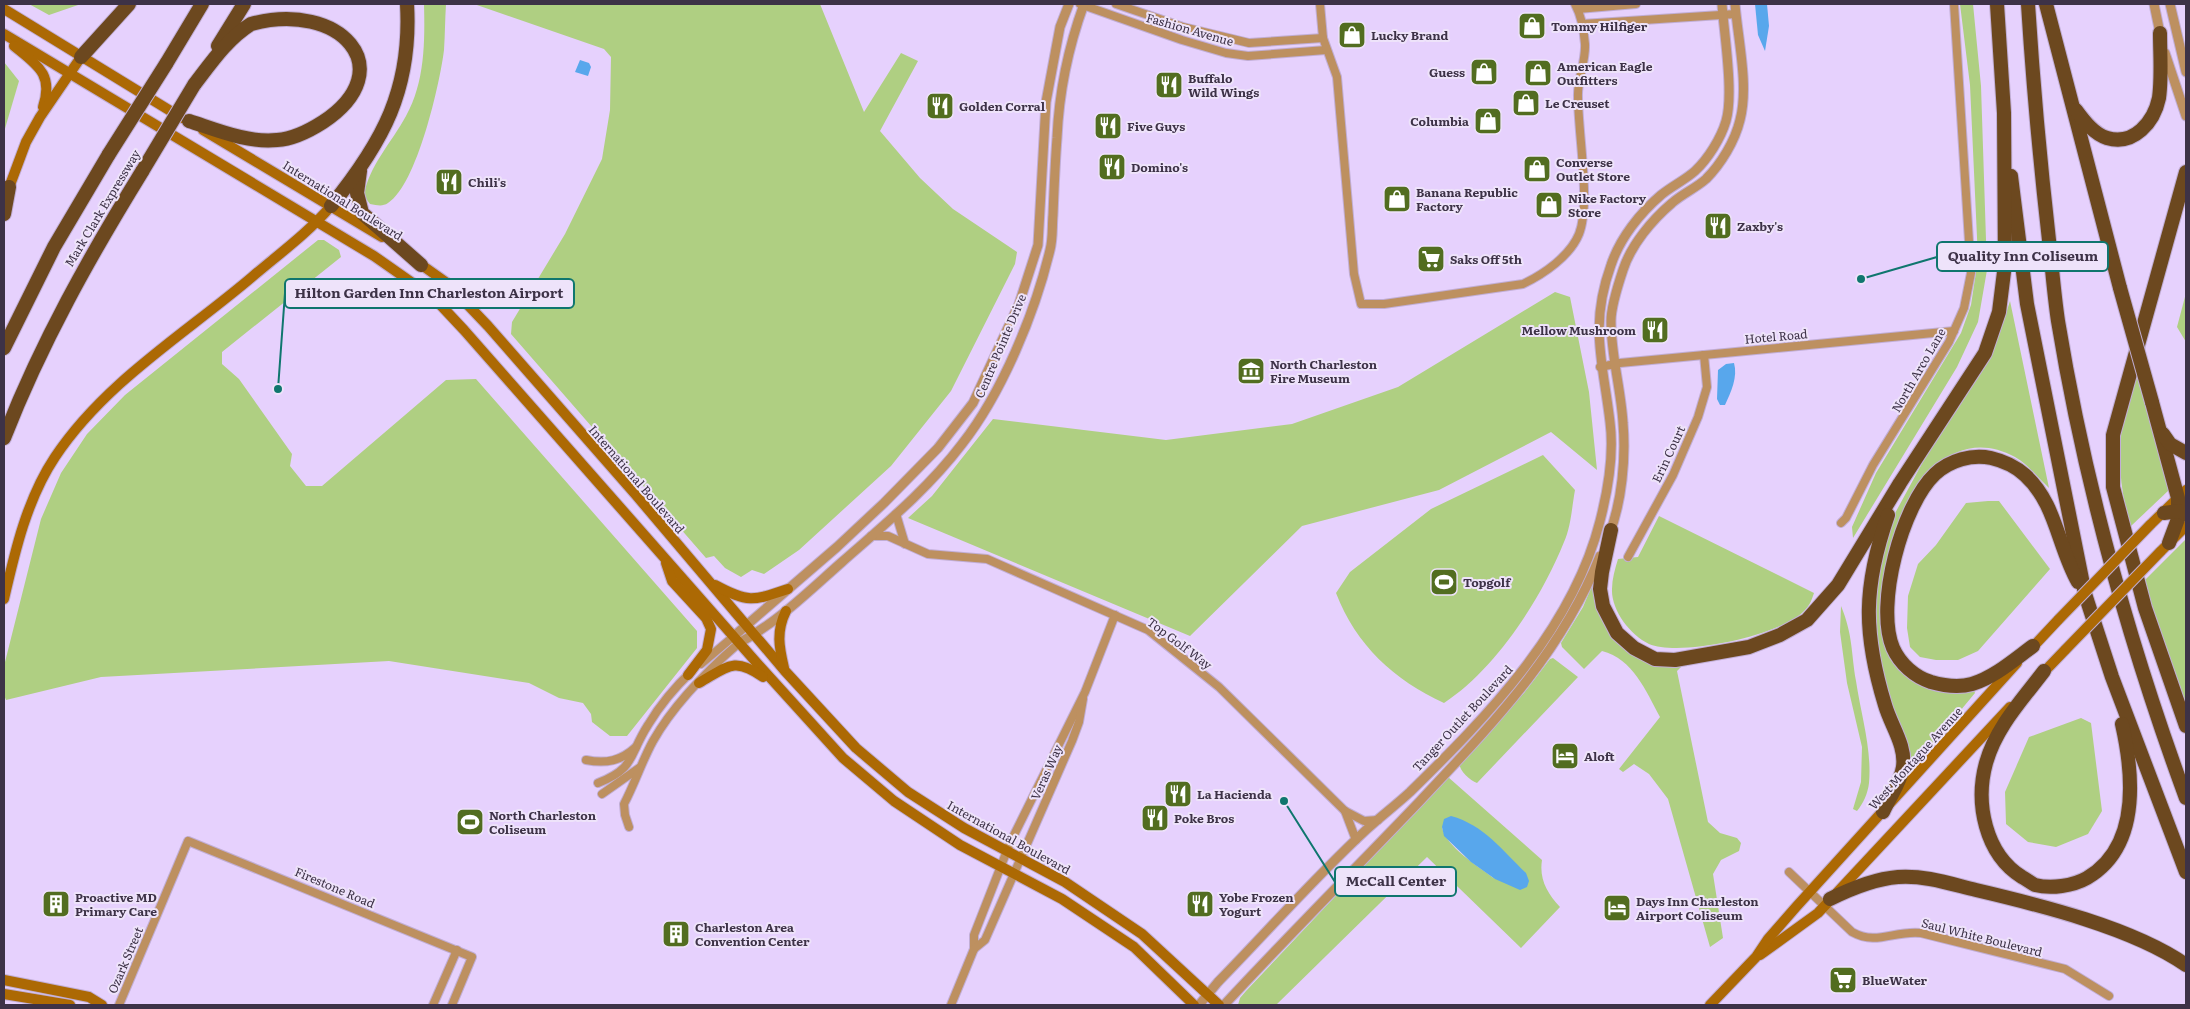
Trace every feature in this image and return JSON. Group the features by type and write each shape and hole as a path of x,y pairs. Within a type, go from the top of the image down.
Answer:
{"highway":[{"path":"81,57 129,4"},
{"name":"Mark Clark Expressway","path":"4,348 54,247 202,4"},
{"name":"Mark Clark Expressway","path":"4,438 39,357 74,286 244,4"},
{"path":"331,206 361,169 384,128 400,85 406,50 407,4"},
{"path":"1997,4 2004,113 2027,304 2085,594 2112,677 2186,872"},
{"path":"2028,4 2038,149 2058,320 2086,468 2127,625 2156,716 2186,798"},
{"path":"2046,4 2120,288 2182,503 2165,548"},
{"path":"194,85 224,46 249,25 284,9 301,7"},
{"path":"189,121 252,139 277,140 308,131 327,119 344,102 352,90 359,70 359,50 355,40 336,16"},
{"path":"2071,105 2094,130 2108,138 2129,138 2138,133 2150,121 2158,100 2160,85 2160,32"},
{"path":"1611,530 1600,589 1603,606 1617,633 1634,648 1655,659 1675,660 1748,647 1780,635 1807,620 1838,585 1985,353 1999,312 2004,264 2004,113"},
{"path":"361,169 357,193 362,213 421,265"},
{"path":"2186,172 2113,434 2113,487 2145,608 2186,726"},
{"path":"4,214 9,187"},
{"path":"2160,430 2170,444 2186,453"},
{"path":"2033,646 1996,672 1973,684 1955,687 1924,680 1906,666 1893,648 1888,609 1894,559 1912,509 1935,474 1956,461 1969,457 1984,457 2012,465 2024,473 2044,498 2054,518 2068,565 2085,594"},
{"path":"1883,812 1900,779 1903,751 1887,711 1870,651 1869,584 1877,547 1888,515 1911,468"},
{"path":"2164,512 2182,503"},
{"path":"2044,671 1998,733 1986,763 1982,796 1986,826 1996,853 2013,871 2035,885 2059,886 2079,882 2098,872 2115,854 2127,822 2130,789 2128,753 2112,677"},
{"path":"1827,902 1853,887 1899,877 1926,878 2022,901 2106,927 2170,954 2186,965"}],"main road":[{"name":"International Boulevard","path":"4,9 373,231 447,283 479,316 588,441 785,671 856,748 908,792 964,828 1065,882 1142,934 1219,1005"},
{"path":"4,35 69,72 374,256 434,298 558,436 777,687 844,758 894,801 960,845 1062,899 1134,947 1194,1005"},
{"path":"4,35 42,72 48,84 40,117"},
{"path":"4,201 26,142 69,72 81,57"},
{"path":"4,599 30,505 54,458 80,423 117,387 318,222 331,206"},
{"name":"West Montague Avenue","path":"1710,1005 1756,957 1768,939 2033,646 2164,512"},
{"name":"West Montague Avenue","path":"1756,957 1809,920 1827,902 2044,671 2186,526"},
{"path":"664,558 672,581 706,618 711,629 707,650 688,675"},
{"path":"710,582 736,597 747,600 761,598 788,589"},
{"path":"785,671 778,640 779,627 786,611"},
{"path":"699,683 727,668 737,665 752,669 777,687"},
{"path":"4,980 88,997 102,1005"},
{"path":"4,994 70,1005"}],"street":[{"name":"Centre Pointe Drive","path":"736,639 746,625 837,548 902,484 955,428 973,403 1022,296 1038,245 1046,102 1060,27 1070,4"},
{"name":"Fashion Avenue","path":"1116,4 1183,27 1248,44 1323,38"},
{"path":"1320,4 1323,38 1337,77 1354,274 1361,304 1384,304 1523,284 1541,276 1571,248 1578,235 1584,208 1577,95 1585,46 1582,24 1576,6 1636,4"},
{"name":"Tanger Outlet Boulevard","path":"1199,1005 1356,840 1409,793 1514,683 1565,608 1587,563 1601,520 1610,464 1610,424 1600,367 1598,318 1611,265 1628,230 1661,195 1696,170 1716,142 1727,118 1728,78 1722,4"},
{"name":"Tanger Outlet Boulevard","path":"1224,1005 1380,845 1522,689 1573,614 1591,580 1615,519 1623,467 1624,422 1614,364 1611,319 1623,268 1639,239 1671,204 1705,180 1716,167 1727,150 1740,122 1744,96 1735,4"},
{"name":"North Arco Lane","path":"1841,523 1846,518 1873,465 1929,375 1954,331 1964,308 1971,273 1954,4"},
{"path":"2154,4 2168,64 2186,116"},
{"path":"2170,4 2186,72"},
{"name":"Centre Pointe Drive","path":"736,639 754,634 786,611 896,514 935,476 962,445 986,410 1002,378 1032,307 1051,248 1062,82 1074,28 1082,5"},
{"name":"Fashion Avenue","path":"1082,5 1182,40 1226,53 1248,56 1326,50"},
{"path":"1582,24 1736,14"},
{"name":"Hotel Road","path":"1600,367 1614,364 1954,331"},
{"name":"Erin Court","path":"1628,557 1673,476 1698,417 1707,387 1704,355"},
{"path":"896,514 905,544"},
{"name":"Top Golf Way","path":"871,536 888,536 928,554 987,559 1148,630 1219,687 1345,810 1364,821 1378,820"},
{"name":"Veras Way","path":"974,949 974,935 1008,852 1061,736 1085,692 1115,615"},
{"path":"598,783 618,775 627,767 660,706 688,675 736,639"},
{"path":"629,827 624,804 641,766 667,721 736,639"},
{"name":"Veras Way","path":"974,949 985,940 1079,722 1085,692"},
{"path":"586,760 601,763 617,760 637,746"},
{"path":"602,794 632,775 641,766"},
{"name":"Top Golf Way","path":"1345,810 1356,840"},
{"name":"Firestone Road","path":"188,841 472,957 452,1005"},
{"name":"Ozark Street","path":"118,1005 188,841"},
{"path":"1789,872 1827,902"},
{"name":"Saul White Boulevard","path":"1827,902 1852,932 1865,939 1877,940 1906,931 1921,933 2065,969 2110,996"},
{"path":"951,1005 974,949"},
{"path":"433,1005 457,950"}],"green space":[{"path":"29,4 81,4 49,15"},
{"path":"424,4 446,4 442,65 432,108 417,155 399,193 386,204 370,204 364,196 370,175 406,116 417,89 424,47"},
{"path":"474,4 820,4 864,112 901,53 918,61 880,131 920,178 953,209 1017,252 1015,264 951,391 891,466 799,550 764,574 752,570 741,577 725,568 714,556 706,558 511,334 512,322 565,234 602,159 610,110 611,57 604,49"},
{"path":"1960,4 1973,4 1981,86 1987,270 1978,322 1957,367 1853,538 1852,527 1876,473 1961,333 1971,305 1978,259 1970,85"},
{"path":"4,62 19,81 4,132"},
{"path":"318,240 324,240 339,250 341,257 222,352 222,364 239,379 292,454 290,466 306,486 322,486 446,380 476,379 697,631 697,648 627,736 610,736 592,722 591,714 583,703 559,698 529,683 389,661 101,677 6,700 4,695 4,666 41,519 61,473 87,434 125,395"},
{"path":"1555,292 1570,297 1589,392 1597,470 1551,432 1439,490 1302,526 1190,636 908,518 932,496 993,419 1166,440 1292,424 1398,387"},
{"path":"2186,293 2186,342 2177,327"},
{"path":"2010,301 2049,488 2029,467 2015,457 1975,448 1940,463 1912,495 1892,538 1883,586 1885,631 1900,667 1929,688 1962,691 1973,688 1975,693 1912,769 1908,769 1908,744 1888,696 1876,656 1875,587 1893,517 1931,447 1983,369 1999,335"},
{"path":"2134,366 2169,490 2131,526 2122,486 2120,446 2125,406"},
{"name":"Topgolf","path":"1543,455 1575,490 1566,536 1543,586 1515,631 1481,672 1444,703 1409,683 1379,659 1354,629 1336,593 1350,572 1431,509"},
{"path":"1999,501 2050,569 1978,651 1958,660 1936,660 1920,657 1910,647 1907,628 1908,596 1918,564 1936,545 1966,503"},
{"path":"1659,516 1814,593 1810,604 1793,619 1775,628 1730,642 1683,648 1664,647 1649,644 1642,640 1635,635 1618,613 1612,589 1618,559 1638,557"},
{"path":"2186,539 2186,716 2144,581"},
{"path":"1597,574 1600,613 1665,664 1682,666 1677,671 1708,822 1720,833 1737,838 1741,843 1739,851 1721,860 1713,874 1723,938 1710,947 1668,799 1649,774 1634,764 1623,772 1619,769 1660,717 1637,677 1622,661 1602,651 1584,669 1562,647 1561,643 1583,607"},
{"path":"1841,606 1850,635 1856,681 1866,732 1870,770 1865,798 1857,811 1853,809 1861,782 1862,747 1847,683 1840,632"},
{"path":"1553,658 1578,677 1477,783 1471,780 1463,772 1459,763 1524,693 1550,659"},
{"path":"2081,718 2091,723 2102,811 2088,834 2056,847 2028,842 2006,824 2005,792 2029,737"},
{"path":"1448,777 1542,860 1543,880 1551,896 1560,907 1521,948 1427,857 1276,1005 1238,1005 1240,998","holes":["1442,827 1495,879 1456,849 1444,834"]}],"water":[{"path":"1755,4 1767,4 1769,26 1765,51 1758,35"},
{"path":"580,60 589,63 591,67 588,76 575,72"},
{"path":"1734,363 1735,374 1732,390 1725,405 1720,405 1717,399 1718,370 1726,364"},
{"path":"1451,816 1473,825 1492,839 1526,873 1529,881 1527,887 1520,890 1495,879 1471,862 1444,836 1442,827 1444,819"}],"place":[{"name":"Tommy Hilfiger","path":"1532,26"},
{"name":"Lucky Brand","path":"1352,35"},
{"name":"Guess","path":"1484,72"},
{"name":"American Eagle Outfitters","path":"1538,73"},
{"name":"Buffalo Wild Wings","path":"1169,85"},
{"name":"Le Creuset","path":"1526,103"},
{"name":"Golden Corral","path":"940,106"},
{"name":"Columbia","path":"1488,121"},
{"name":"Five Guys","path":"1108,126"},
{"name":"Domino's","path":"1112,167"},
{"name":"Converse Outlet Store","path":"1537,169"},
{"name":"Chili's","path":"449,182"},
{"name":"Banana Republic Factory","path":"1397,199"},
{"name":"Nike Factory Store","path":"1549,205"},
{"name":"Zaxby's","path":"1718,226"},
{"name":"Saks Off 5th","path":"1431,259"},
{"name":"Quality Inn Coliseum","path":"1861,279"},
{"name":"Mellow Mushroom","path":"1655,330"},
{"name":"North Charleston Fire Museum","path":"1251,371"},
{"name":"Hilton Garden Inn Charleston Airport","path":"278,389"},
{"name":"Topgolf","path":"1444,582"},
{"name":"Aloft","path":"1565,756"},
{"name":"La Hacienda","path":"1178,794"},
{"name":"McCall Center","path":"1284,801"},
{"name":"Poke Bros","path":"1155,818"},
{"name":"North Charleston Coliseum","path":"470,822"},
{"name":"Proactive MD Primary Care","path":"56,904"},
{"name":"Yobe Frozen Yogurt","path":"1200,904"},
{"name":"Days Inn Charleston Airport Coliseum","path":"1617,908"},
{"name":"Charleston Area Convention Center","path":"676,934"},
{"name":"BlueWater","path":"1843,980"}]}
